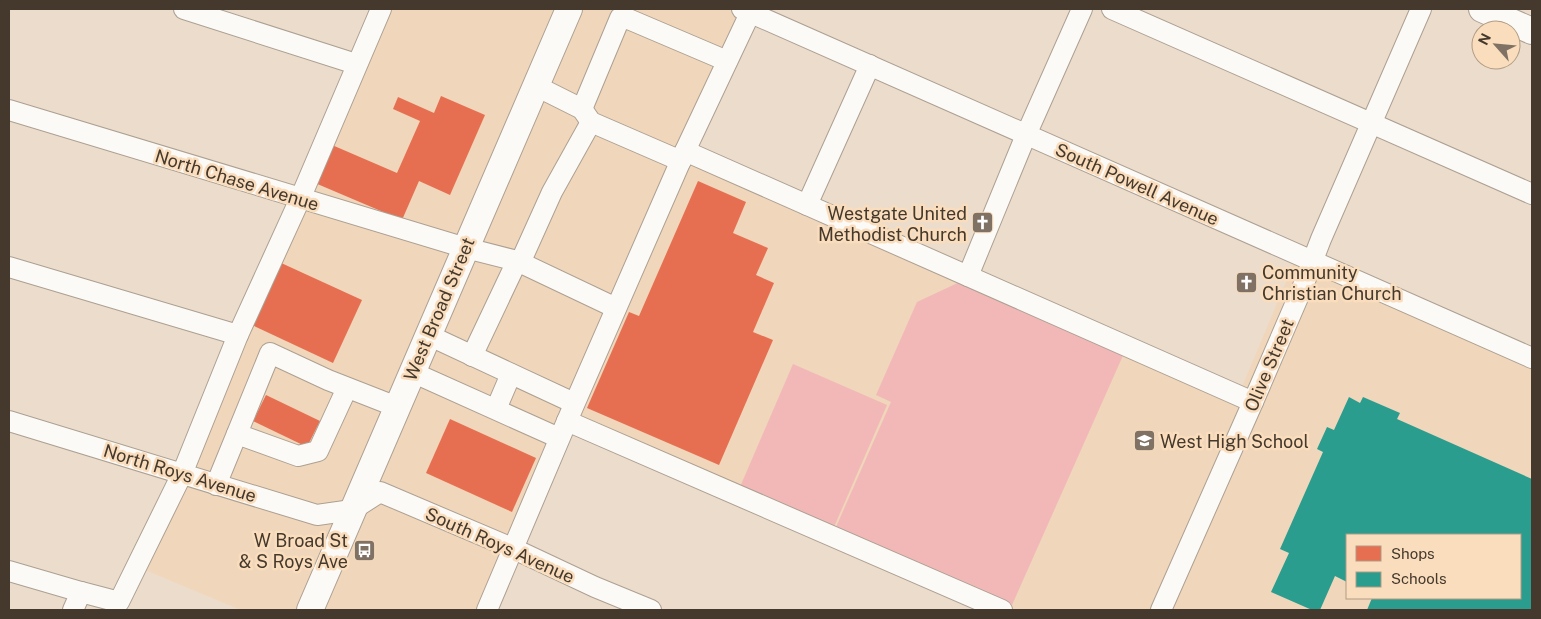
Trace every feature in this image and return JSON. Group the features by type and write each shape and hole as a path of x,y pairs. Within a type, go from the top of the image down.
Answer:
{"main road":[{"name":"West Broad Street","path":"310,610 569,9"},
{"path":"1482,9 1532,31"}],"street":[{"path":"184,9 356,64"},
{"path":"9,571 119,602 182,474 238,335 300,199 381,9"},
{"path":"968,276 1026,135 1082,9"},
{"path":"1112,9 1532,194"},
{"name":"Olive Street","path":"1161,610 1253,402 1421,9"},
{"path":"488,610 512,548 567,421 748,10"},
{"name":"South Powell Avenue","path":"748,10 1312,262 1532,358"},
{"path":"472,356 519,262 586,116 620,18 626,18 727,61"},
{"path":"807,204 870,65"},
{"path":"536,86 586,116 807,204 1253,402"},
{"name":"North Chase Avenue","path":"9,110 300,199 519,262 616,308"},
{"path":"9,267 238,335"},
{"path":"428,335 511,374 567,421"},
{"path":"216,485 270,353 347,388 397,407"},
{"path":"412,372 496,409 567,421 1002,610"},
{"path":"496,409 511,374"},
{"path":"237,434 298,456 318,451 347,388"},
{"name":"North Roys Avenue","path":"9,421 317,515 352,510"},
{"name":"South Roys Avenue","path":"352,510 380,492 651,610"},
{"path":"595,587 615,610"},
{"path":"73,610 81,592"}],"shaded area":[{"path":"374,9 756,9 692,148 1242,387 1294,263 1532,368 1532,610 990,610 571,421 489,610 241,610 138,567"},
{"path":"964,280 1125,351 1012,605 836,527 891,402 876,395 917,302"},
{"path":"793,364 887,405 834,527 740,487"}],"building: Shops":[{"path":"441,96 485,115 450,195 419,181 402,220 315,183 332,145 397,173 420,121 393,109 398,97 434,113"},
{"path":"698,181 746,202 733,233 768,248 756,275 774,283 753,332 773,340 719,465 587,408 629,312 639,316"},
{"path":"279,262 362,300 333,363 250,324"},
{"path":"266,395 320,421 307,447 253,421"},
{"path":"450,419 536,458 512,512 426,473"}],"building: Schools":[{"path":"1349,397 1360,403 1363,397 1400,413 1397,419 1532,479 1532,610 1367,610 1372,599 1521,599 1521,534 1346,534 1346,582 1335,576 1320,610 1312,610 1271,592 1289,553 1280,549 1323,452 1317,449 1327,427 1334,430"}],"place":[{"name":"Westgate United Methodist Church","path":"983,223"},
{"name":"Community Christian Church","path":"1246,282"},
{"name":"West High School","path":"1144,441"},
{"name":"W Broad St & S Roys Ave","path":"364,550"}]}
